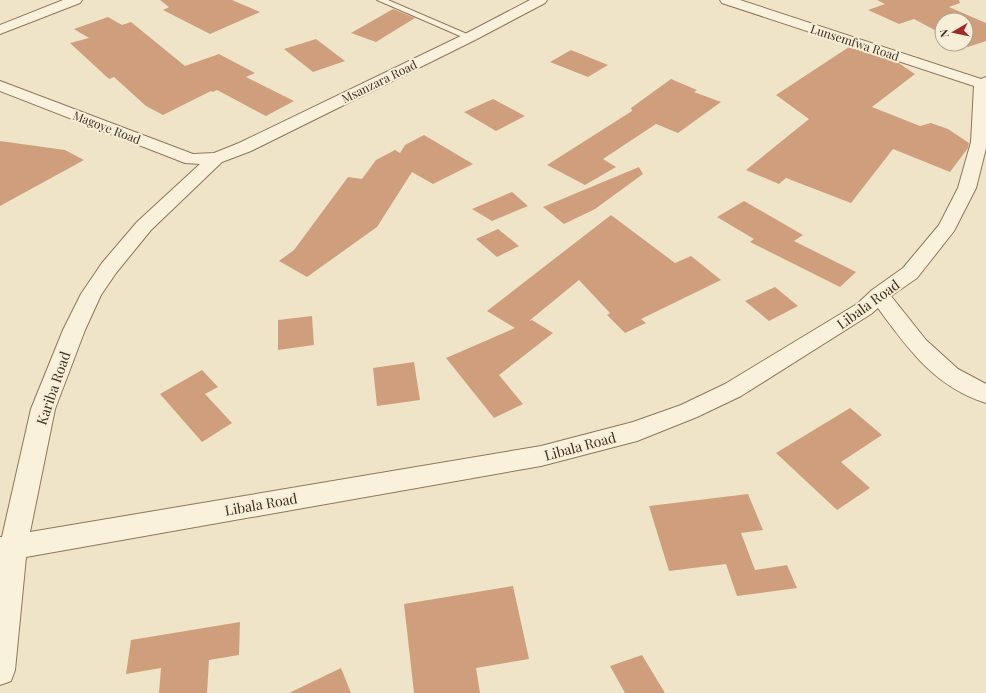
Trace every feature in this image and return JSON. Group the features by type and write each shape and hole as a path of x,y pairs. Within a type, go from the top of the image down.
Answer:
{"street":[{"path":"0,30 75,0"},
{"name":"Msanzara Road","path":"216,158 246,147 470,37 540,0"},
{"name":"Lunsemfwa Road","path":"728,0 984,83"},
{"name":"Libala Road","path":"6,548 541,456 637,431 689,411 733,390 858,313 879,295 910,273 947,227 967,188 979,142 984,83"},
{"name":"Magoye Road","path":"0,86 191,159 216,158"},
{"name":"Kariba Road","path":"0,670 6,548 43,409 74,330 91,294 109,268 144,226 216,158"},
{"path":"879,295 918,346 950,375 986,394"}],"lane":[{"path":"381,0 470,37"}],"building":[{"path":"160,0 232,0 260,12 210,34 163,10 169,7"},
{"path":"877,0 959,0 960,3 949,7 961,12 934,12 934,30 914,19 899,24 868,10 885,4"},
{"path":"393,9 415,18 376,42 351,33"},
{"path":"108,17 122,25 131,22 185,66 219,54 255,73 246,77 294,101 266,116 217,90 213,92 211,91 163,115 146,106 114,77 109,79 70,43 89,38 74,29"},
{"path":"974,18 986,23 986,41 974,45"},
{"path":"316,39 345,61 313,72 284,49"},
{"path":"849,47 897,62 915,74 872,107 920,126 931,123 948,129 969,143 968,148 950,172 893,149 851,203 786,178 779,184 746,170 809,119 776,95"},
{"path":"571,50 608,65 588,77 550,62"},
{"path":"671,79 697,90 694,92 721,102 678,133 656,124 603,159 616,167 585,185 547,165 632,111 631,108"},
{"path":"493,99 525,116 496,131 464,112"},
{"path":"424,135 473,164 433,184 412,172 377,227 307,277 279,261 294,250 348,177 362,179 376,160 395,150 400,153 405,145"},
{"path":"0,141 65,150 84,160 0,206"},
{"path":"639,167 643,174 595,209 564,224 543,207"},
{"path":"512,192 528,206 492,221 472,209"},
{"path":"744,201 803,235 794,241 856,272 840,287 750,242 754,239 717,217"},
{"path":"611,215 675,263 691,256 721,280 641,319 646,323 625,333 607,315 610,313 579,280 529,321 532,320 553,333 499,375 523,404 494,418 446,358 515,328 487,311"},
{"path":"498,229 519,246 497,257 476,239"},
{"path":"775,287 798,306 769,321 745,301"},
{"path":"312,316 314,345 278,350 278,320"},
{"path":"414,362 420,400 377,406 373,368"},
{"path":"202,370 218,387 205,394 232,423 202,442 160,394"},
{"path":"850,408 882,435 841,462 870,488 837,510 776,453"},
{"path":"748,494 763,530 741,533 755,570 787,565 797,588 737,596 726,564 669,571 649,506"},
{"path":"513,586 529,659 476,668 480,693 414,693 404,604"},
{"path":"240,622 239,655 209,660 207,693 159,693 161,668 126,674 131,640"},
{"path":"642,655 665,693 625,693 610,666"},
{"path":"341,668 351,693 289,693"}]}
